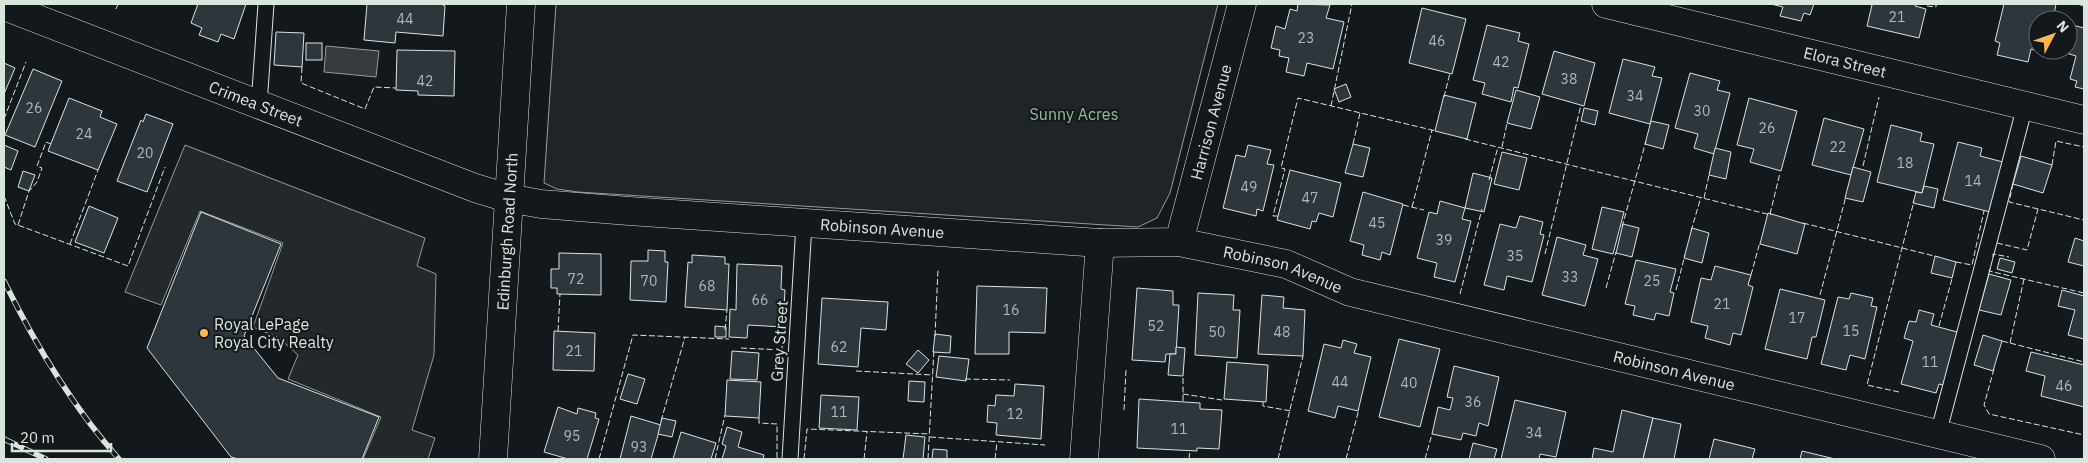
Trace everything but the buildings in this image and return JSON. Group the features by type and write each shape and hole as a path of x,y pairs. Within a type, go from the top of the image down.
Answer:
{"street":[{"name":"Edinburgh Road North","path":"493,459 521,4"},
{"name":"Harrison Avenue","path":"1179,242 1242,4"},
{"name":"Elora Street","path":"1609,4 2084,120"},
{"name":"Crimea Street","path":"4,6 475,188 508,198"},
{"name":"Robinson Avenue","path":"508,198 549,205 804,224 1100,242 1179,242 1286,264 1350,292 2041,459"},
{"path":"1084,459 1100,242"}],"lane":[{"path":"259,105 266,4"},
{"path":"1938,434 2025,106"},
{"name":"Grey Street","path":"790,459 804,224"}],"green space":[{"name":"Sunny Acres","path":"556,4 1218,4 1170,193 1157,218 1138,227 578,192 557,189 544,183"}],"shaded area":[{"path":"326,46 379,51 376,77 324,72"},
{"path":"185,145 425,238 417,266 436,274 434,355 412,430 435,438 428,459 363,459 381,417 288,379 298,355 279,338 253,327 283,243 200,211 161,305 125,292"}],"railway":[{"path":"4,281 28,328 70,396 119,459"},
{"path":"4,439 46,459"}],"fence":[{"path":"116,9 118,4"},
{"path":"1331,106 1352,4"},
{"path":"1927,6 1936,7 1936,4"},
{"path":"2077,4 2084,6"},
{"path":"4,119 26,62"},
{"path":"302,67 301,83 365,109 374,87 396,88"},
{"path":"1444,97 1450,73"},
{"path":"1863,166 1879,97"},
{"path":"1278,216 1273,216 1285,169 1281,168 1298,98 1436,131"},
{"path":"1545,254 1581,105"},
{"path":"1353,144 1360,113"},
{"path":"1502,147 1507,123"},
{"path":"1412,207 1432,130"},
{"path":"1465,139 1771,215"},
{"path":"1622,227 1646,141"},
{"path":"2052,165 2056,141 2084,147"},
{"path":"18,225 29,191 37,182 42,168 37,166 46,142 51,144"},
{"path":"1489,180 1498,147"},
{"path":"4,196 15,224 128,266 165,167"},
{"path":"70,244 98,170"},
{"path":"1770,214 1780,173"},
{"path":"1704,198 1709,175"},
{"path":"2013,184 2009,202 2084,220"},
{"path":"1820,295 1846,196"},
{"path":"1691,231 1701,197"},
{"path":"1899,392 1867,385 1914,201"},
{"path":"1403,205 1424,210"},
{"path":"1460,294 1482,209"},
{"path":"1997,243 2027,250 2038,209"},
{"path":"1956,262 1972,265 1984,211"},
{"path":"1803,223 1938,257"},
{"path":"1751,275 1760,242"},
{"path":"1606,288 1616,252"},
{"path":"1993,257 1993,254 2009,257"},
{"path":"1676,290 1685,255"},
{"path":"935,336 938,269"},
{"path":"1990,269 1989,271 2084,293"},
{"path":"1939,326 1953,275"},
{"path":"2010,343 2024,279"},
{"path":"558,331 560,294"},
{"path":"725,330 727,310"},
{"path":"741,348 782,350 783,327"},
{"path":"599,459 633,335 729,339"},
{"path":"661,421 685,337"},
{"path":"2002,341 2084,362"},
{"path":"928,459 934,349"},
{"path":"1278,459 1303,356"},
{"path":"1994,369 1984,405 1989,414 2084,435"},
{"path":"1124,410 1126,370"},
{"path":"856,371 933,375"},
{"path":"1183,376 1183,401"},
{"path":"965,379 1010,380"},
{"path":"1183,394 1222,400"},
{"path":"1263,402 1263,406 1291,411"},
{"path":"1346,459 1359,409"},
{"path":"715,459 725,415"},
{"path":"759,418 759,423 777,424 777,459"},
{"path":"804,459 807,429 930,434"},
{"path":"864,459 867,432"},
{"path":"1425,459 1432,434"},
{"path":"930,437 1045,445"},
{"path":"995,459 997,442"},
{"path":"1189,459 1190,450"}],"place":[{"name":"Royal LePage Royal City Realty","path":"204,333"}]}
